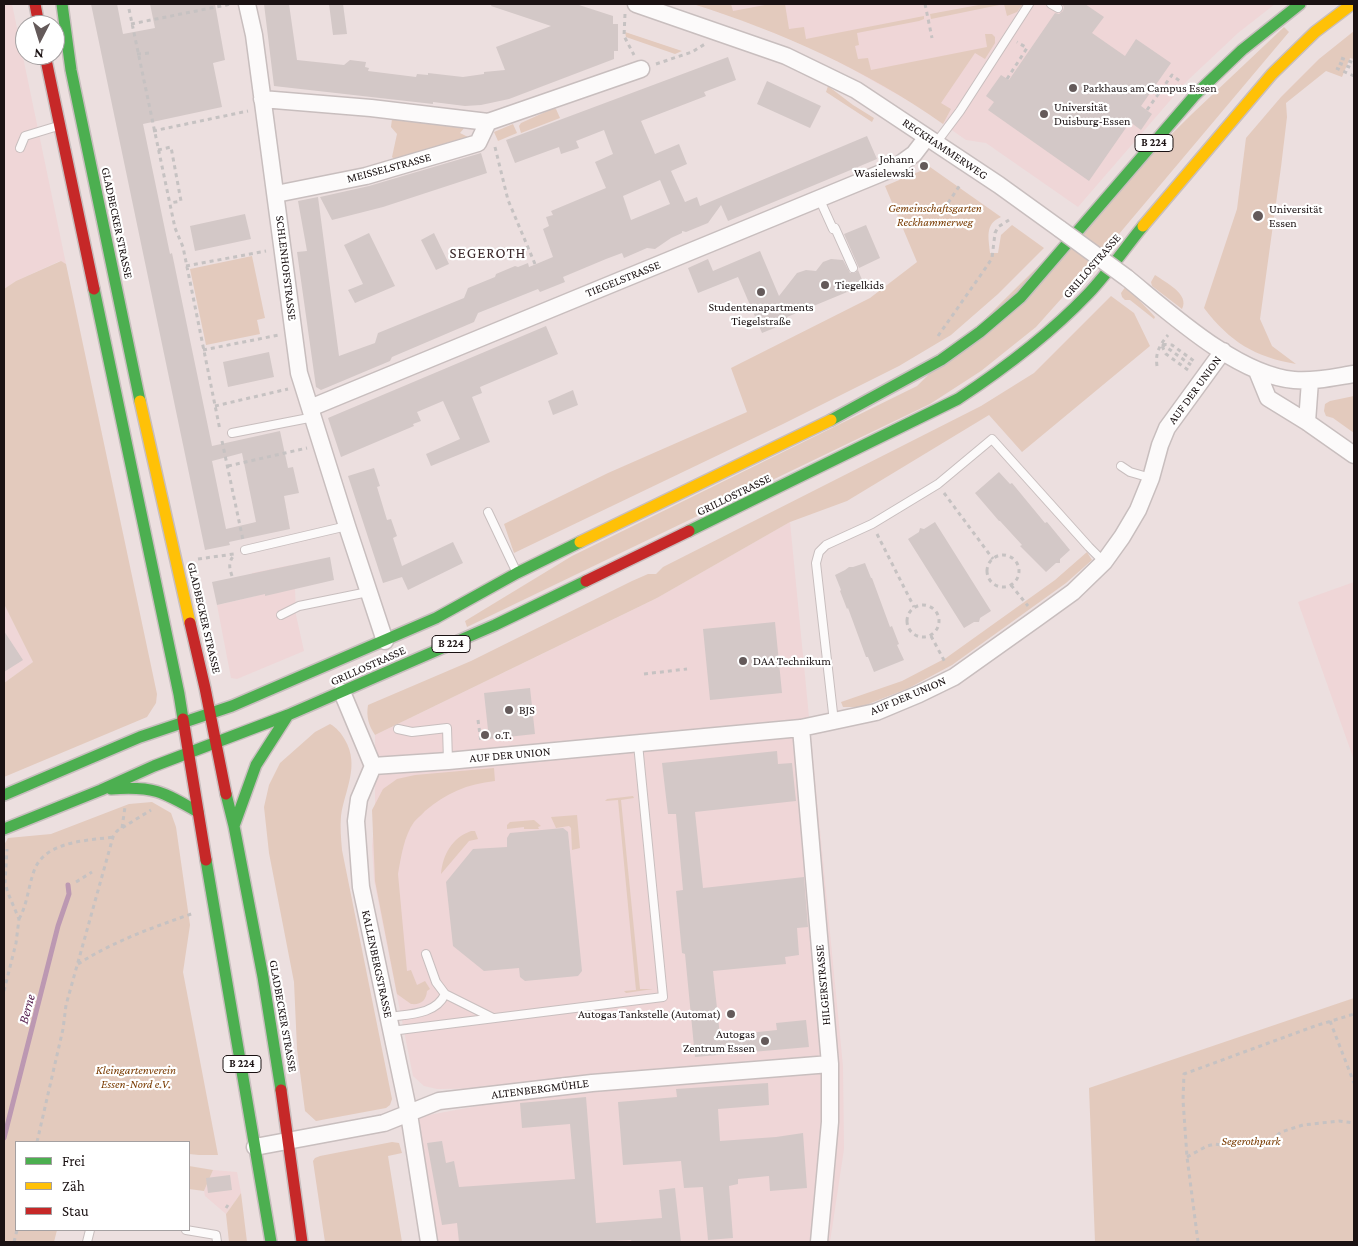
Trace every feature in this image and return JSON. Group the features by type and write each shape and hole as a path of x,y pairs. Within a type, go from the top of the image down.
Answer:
{"main road":[{"name":"GLADBECKER STRASSE","path":"62,4 71,70 92,171 148,438 182,582 223,783 234,826 263,977 279,1074 302,1242"},
{"name":"GRILLOSTRASSE","path":"4,795 140,737 232,706 436,618 517,572 847,412 941,360 980,332 1021,297 1195,95 1242,50 1300,4"},
{"name":"GRILLOSTRASSE","path":"4,829 101,790 154,766 342,692 494,625 867,445 958,399 999,372 1045,336 1089,294 1143,226 1272,74 1315,32 1352,4"},
{"path":"47,65 134,471 183,723"},
{"path":"234,826 256,766 288,714"},
{"name":"B 224","path":"183,723 271,1242"},
{"path":"101,790 129,788 156,790 166,793 198,812"}],"street":[{"name":"SCHLENHOFSTRASSE","path":"247,4 254,35 302,386 385,641"},
{"name":"RECKHAMMERWEG","path":"631,7 709,28 786,56 856,90 1000,186 1127,278 1179,320 1222,351 1257,371 1293,380 1310,380 1354,374"},
{"path":"262,104 371,108 488,122 641,69"},
{"name":"MEISSELSTRASSE","path":"276,194 366,176 478,143 488,122"},
{"name":"TIEGELSTRASSE","path":"312,412 896,167 931,140"},
{"name":"AUF DER UNION","path":"373,766 448,761 801,728 876,712 954,677 1073,592 1104,562 1138,510 1151,478 1167,428 1222,351"},
{"path":"1257,371 1268,398 1307,422 1354,455"},
{"path":"1307,422 1310,380"},
{"path":"342,692 373,766"},
{"name":"HILGERSTRASSE","path":"801,728 830,1064 830,1122 820,1242"},
{"name":"KALLENBERGSTRASSE","path":"373,766 359,799 356,821 356,842 361,887 409,1114 429,1242"},
{"name":"ALTENBERGMÜHLE","path":"255,1146 384,1123 439,1101 592,1083 830,1064"}],"lane":[{"path":"931,140 960,112 1029,4"},
{"path":"20,148 25,136 60,126"},
{"path":"819,198 833,229 836,228 853,268"},
{"path":"232,433 312,412"},
{"path":"834,722 816,563 819,552 826,545 872,524 938,484 992,439 1104,562"},
{"path":"1121,466 1130,472 1151,478"},
{"path":"488,512 517,572"},
{"path":"245,550 347,526"},
{"path":"281,615 299,606 368,592"},
{"path":"398,730 418,732 447,728 448,761"},
{"path":"390,1024 492,1018 663,997 638,744"},
{"path":"426,954 436,982 445,994 492,1018"},
{"path":"390,1024 415,1013 433,1008 439,1004 445,994"},
{"path":"190,1231 216,1236 217,1242"}],"path":[{"path":"131,24 231,4"},
{"path":"925,4 932,38"},
{"path":"631,7 624,36 641,69 692,52 705,44 709,28"},
{"path":"129,9 153,131 175,228 183,247 245,550 235,554 198,559"},
{"path":"1007,79 1026,48 1008,35"},
{"path":"137,54 150,53"},
{"path":"1340,58 1354,64"},
{"path":"1338,63 1354,69"},
{"path":"1336,68 1354,76"},
{"path":"1147,110 1172,75 1187,87"},
{"path":"153,131 262,104"},
{"path":"488,122 508,200 535,264"},
{"path":"158,150 171,147 181,201 170,203"},
{"path":"948,203 960,185"},
{"path":"935,343 942,328 992,258 995,233 998,227 1008,220"},
{"path":"186,266 284,247"},
{"path":"204,350 294,332"},
{"path":"1158,366 1156,357 1168,334"},
{"path":"1162,344 1172,345 1194,361"},
{"path":"1162,344 1191,365"},
{"path":"1162,344 1166,354 1188,370"},
{"path":"215,406 302,386"},
{"path":"228,466 322,445"},
{"path":"938,484 993,559"},
{"path":"872,524 914,607"},
{"path":"232,576 229,566 230,560 235,554"},
{"path":"998,556 1006,556 1016,562 1018,576 1011,585 1000,587 990,580 987,569 993,559 998,556"},
{"path":"1011,585 1019,594"},
{"path":"920,605 930,606 938,613 940,618 938,628 931,636 921,637 915,635 908,628 907,619 914,607 920,605"},
{"path":"931,636 954,677"},
{"path":"644,674 688,669"},
{"path":"478,720 480,738"},
{"path":"122,828 126,811 124,802"},
{"path":"37,1141 63,1029 66,1005 114,834 147,813"},
{"path":"4,991 16,943 19,919 25,906 35,868 42,858 63,844 113,837"},
{"path":"7,849 6,888 19,919"},
{"path":"76,882 92,872"},
{"path":"78,964 120,941 150,928 194,913"},
{"path":"1198,1242 1187,1157 1182,1090 1184,1074 1354,1014"},
{"path":"1330,1021 1354,1083"},
{"path":"1187,1157 1207,1146 1215,1144 1228,1146 1249,1140 1272,1140 1281,1132 1302,1125 1340,1120 1354,1123"}],"shaded area":[{"path":"4,4 12,4 15,18 15,65 25,65 66,264 60,261 16,281 4,289"},
{"name":"Universität Duisburg-Essen","path":"693,4 1275,4 1238,33 1187,81 1078,207 986,143 966,140 916,105 850,68 811,48 743,20"},
{"path":"790,522 843,1066 844,1149 830,1242 437,1242 418,1117 580,1087 437,1089 424,1086 413,1076 374,880 372,846 375,814 375,735 657,598"},
{"path":"291,565 295,588 296,615 304,651 237,679 231,678 217,605 256,596 252,573"},
{"path":"1354,582 1354,760 1298,602"},
{"path":"4,604 33,662 4,683"},
{"path":"213,1170 237,1172 241,1193 226,1214 205,1196 204,1191"}],"green space":[{"path":"693,4 731,4 733,11 770,4 785,4 789,29 804,27 806,39 924,16 924,19 919,21 857,33 859,45 855,46 858,59 868,58 871,70 987,47 985,34 992,34 995,37 995,43 985,59 975,53 941,103 951,109 943,124 884,86 822,54 758,27"},
{"path":"984,4 1004,4 931,19 930,14"},
{"path":"1004,4 1023,4 1017,12 1007,16"},
{"path":"1284,27 1289,32 1119,234 1036,327 981,371 930,404 467,627 465,621 572,556 917,386 1193,113"},
{"path":"1354,31 1354,59 1350,58 1342,77 1326,71 1286,103 1287,117 1281,167 1260,319 1272,346 1296,364 1268,357 1244,346 1224,330 1204,308 1237,209 1246,138 1281,97 1319,59"},
{"path":"625,32 682,51 675,54 626,37"},
{"path":"828,86 874,118 872,122 826,92"},
{"path":"554,108 560,118 521,133 519,126 521,123"},
{"path":"392,119 465,127 460,133 470,138 396,161 392,157 397,134 391,127"},
{"path":"513,124 517,133 498,141 494,132"},
{"name":"Gemeinschaftsgarten Reckhammerweg","path":"930,167 1001,217 990,228 990,253 998,253 1001,235 1012,225 1044,248 998,294 951,335 899,366 514,553 504,524 608,473 747,412 731,368 870,298 917,262 885,186"},
{"path":"252,256 265,318 257,320 260,334 206,345 190,269"},
{"path":"61,261 66,264 157,694 156,703 147,717 4,777 4,683 33,662 4,604 4,289 16,281"},
{"path":"1155,275 1180,293 1184,304 1182,309 1152,286 1151,282"},
{"path":"1126,286 1155,317 1154,319 1130,300 1125,300 1122,297 1121,293"},
{"path":"1111,296 1134,313 1150,346 1022,452 989,415 847,501 790,522 657,598 375,735 373,732 368,717 368,705 471,661 632,581 648,574 656,574 663,567 981,406 1034,373"},
{"path":"1354,396 1354,433 1333,418 1326,416 1324,411 1325,404 1330,401"},
{"path":"1087,552 1092,560 1066,583 952,665 909,688 861,707 843,707 841,702 902,681 946,658 1055,580"},
{"path":"330,724 344,738 351,759 350,778 341,816 342,850 392,1099 390,1105 386,1108 316,1121 305,1111 297,1049 294,982 269,853 264,807 269,785 280,763 315,732"},
{"path":"494,768 495,781 475,784 457,790 441,799 415,821 405,840 398,874 407,971 411,970 417,985 425,981 430,989 427,991 422,1002 411,1004 397,994 375,881 372,810 383,789 397,779 415,775"},
{"path":"633,796 634,798 621,800 640,989 653,989 626,993 624,991 636,990 618,800 605,801 607,799"},
{"name":"Kleingartenverein Essen-Nord e.V.","path":"152,802 171,813 176,827 190,925 183,972 218,1155 190,1154 190,1141 15,1141 15,1231 57,1231 54,1242 4,1242 4,845 8,838 51,834 129,804"},
{"path":"577,815 580,848 572,850 571,828 569,826 556,828 551,817"},
{"path":"534,820 541,826 538,827 539,829 524,829 524,827 507,829 507,825 510,822"},
{"path":"471,831 475,831 478,839 469,841 441,874 446,853 454,842"},
{"name":"Segerothpark","path":"1354,998 1354,1242 1095,1242 1089,1088"},
{"path":"392,1142 399,1143 402,1153 388,1156 402,1242 325,1242 313,1161 315,1158"},
{"path":"190,1166 213,1170 204,1191 190,1189"},
{"path":"241,1193 247,1242 229,1242 226,1214"}],"building":[{"path":"91,4 117,4 123,34 155,28 150,4 215,4 225,60 213,63 222,107 143,124 212,446 280,431 288,468 293,467 299,493 284,496 290,529 229,542 230,545 205,550","holes":["242,453 256,522 226,529 212,461"]},
{"path":"264,4 289,4 297,60 344,65 350,60 366,62 365,67 369,68 368,71 416,77 417,74 428,75 428,73 463,77 505,70 496,47 551,26 491,6 492,4 576,4 613,16 613,24 618,24 618,51 614,51 614,59 509,99 481,105 465,106 433,102 433,104 274,86"},
{"path":"329,4 343,4 347,34 333,35"},
{"name":"Parkhaus am Campus Essen","path":"1062,4 1085,4 1104,17 1092,33 1125,56 1136,39 1171,63 1141,106 1152,114 1141,130 1130,122 1089,181 988,110 994,102 986,96 1001,75 1009,80 1055,13 1059,14 1063,11 1064,7"},
{"path":"728,57 736,80 704,92 706,96 641,121 655,154 679,144 687,164 671,171 685,202 697,197 700,206 867,136 877,159 728,221 721,205 708,223 686,232 682,231 682,233 655,249 647,248 624,258 622,253 606,259 563,277 565,282 540,292 538,289 478,313 474,322 392,357 390,361 321,390 316,387 297,252 307,251 298,201 318,197 339,356 375,343 378,333 464,298 468,288 495,277 496,274 528,263 529,267 553,257 543,229 549,226 546,217 553,215 551,211 606,188 595,162 613,154 604,130 576,141 579,148 561,154 559,147 515,163 506,140","holes":["660,180 670,204 631,220 623,196"]},
{"path":"767,81 821,106 810,128 757,104"},
{"path":"481,153 487,173 383,207 332,220 320,197 369,186"},
{"path":"245,214 251,239 195,251 190,226"},
{"path":"866,225 880,258 859,268 844,234"},
{"path":"369,233 395,286 355,303 348,290 363,284 344,245"},
{"path":"434,233 449,264 436,270 421,240"},
{"path":"760,251 779,296 797,273 806,270 816,271 823,262 831,259 843,260 850,273 855,273 858,270 865,287 853,292 852,290 787,317 789,322 762,333 738,277 698,293 688,268 708,259 713,271"},
{"path":"546,326 558,354 480,387 482,393 472,397 490,442 431,466 426,454 460,439 443,401 417,412 421,421 413,424 414,426 341,457 328,418"},
{"path":"269,352 274,377 228,387 223,362"},
{"path":"573,390 578,405 553,415 548,401"},
{"path":"374,468 380,486 377,487 387,520 391,519 397,536 393,538 402,566 453,542 463,563 408,590 402,577 383,583 348,476"},
{"path":"999,472 1010,484 1012,483 1070,550 1060,559 1060,563 1056,563 1046,572 1020,546 1022,545 975,493"},
{"path":"935,522 991,611 980,618 979,622 974,622 964,628 908,539 919,532 920,528 924,529"},
{"path":"330,557 334,580 217,605 212,582"},
{"path":"865,563 890,627 892,626 899,644 897,645 904,660 874,672 868,657 866,657 835,575 849,567"},
{"name":"DAA Technikum","path":"775,622 782,693 710,700 703,629"},
{"path":"4,631 23,660 4,672"},
{"name":"BJS","path":"530,688 535,734 489,739 484,693"},
{"path":"777,751 778,764 792,763 796,801 695,812 703,888 804,877 808,927 797,928 799,955 785,957 786,964 713,971 720,1036 777,1030 776,1023 806,1020 809,1047 695,1057 685,954 682,953 676,891 683,890 676,814 668,814 662,763"},
{"path":"563,828 568,832 582,971 578,976 525,981 520,977 519,968 484,971 453,946 446,882 473,849 507,847 507,838 510,833"},
{"path":"768,1083 769,1105 718,1109 720,1141 803,1133 807,1188 770,1191 769,1176 738,1179 738,1184 729,1186 733,1238 708,1240 703,1187 684,1188 681,1161 623,1165 618,1102 677,1097 676,1089"},
{"path":"586,1097 596,1223 662,1218 659,1190 675,1188 681,1242 632,1242 631,1240 593,1242 459,1242 457,1223 442,1225 427,1143 442,1141 446,1163 454,1161 459,1187 575,1179 570,1124 522,1128 520,1103"},
{"path":"230,1175 232,1190 208,1193 206,1178"}],"waterway":[{"name":"Berne","path":"4,1138 58,926 69,894 68,885"}],"traffic: fast":[{"path":"62,4 71,70 140,401"},
{"path":"831,420 941,360 980,332 1021,297 1195,95 1242,50 1300,4"},
{"path":"689,531 958,399 1010,363 1073,309 1102,278 1143,226"},
{"path":"94,289 183,719"},
{"path":"4,795 140,737 232,706 436,618 517,573 580,542"},
{"path":"4,829 101,790 154,766 288,715 495,625 586,581"},
{"path":"234,826 256,765 288,715"},
{"path":"111,789 147,789 175,799 198,812"},
{"path":"226,794 263,977 281,1090"},
{"path":"206,860 271,1242"}],"traffic: slow":[{"path":"1143,226 1272,74 1315,32 1352,4"},
{"path":"140,401 190,623"},
{"path":"580,542 831,420"}],"traffic: jam":[{"path":"35,4 37,15"},
{"path":"47,65 94,289"},
{"path":"586,581 689,531"},
{"path":"190,623 226,794"},
{"path":"183,719 206,860"},
{"path":"281,1090 302,1242"}],"place":[{"name":"Parkhaus am Campus Essen","path":"1073,88"},
{"name":"Universität Duisburg-Essen","path":"1044,114"},
{"name":"Johann Wasielewski","path":"924,166"},
{"name":"Universität Essen","path":"1258,216"},
{"name":"Tiegelkids","path":"825,285"},
{"name":"Studentenapartments Tiegelstraße","path":"761,292"},
{"name":"DAA Technikum","path":"743,661"},
{"name":"BJS","path":"509,710"},
{"name":"o.T.","path":"485,735"},
{"name":"Autogas Tankstelle (Automat)","path":"731,1014"},
{"name":"Autogas Zentrum Essen","path":"765,1041"}],"district":[{"name":"SEGEROTH","path":"488,253"}]}
